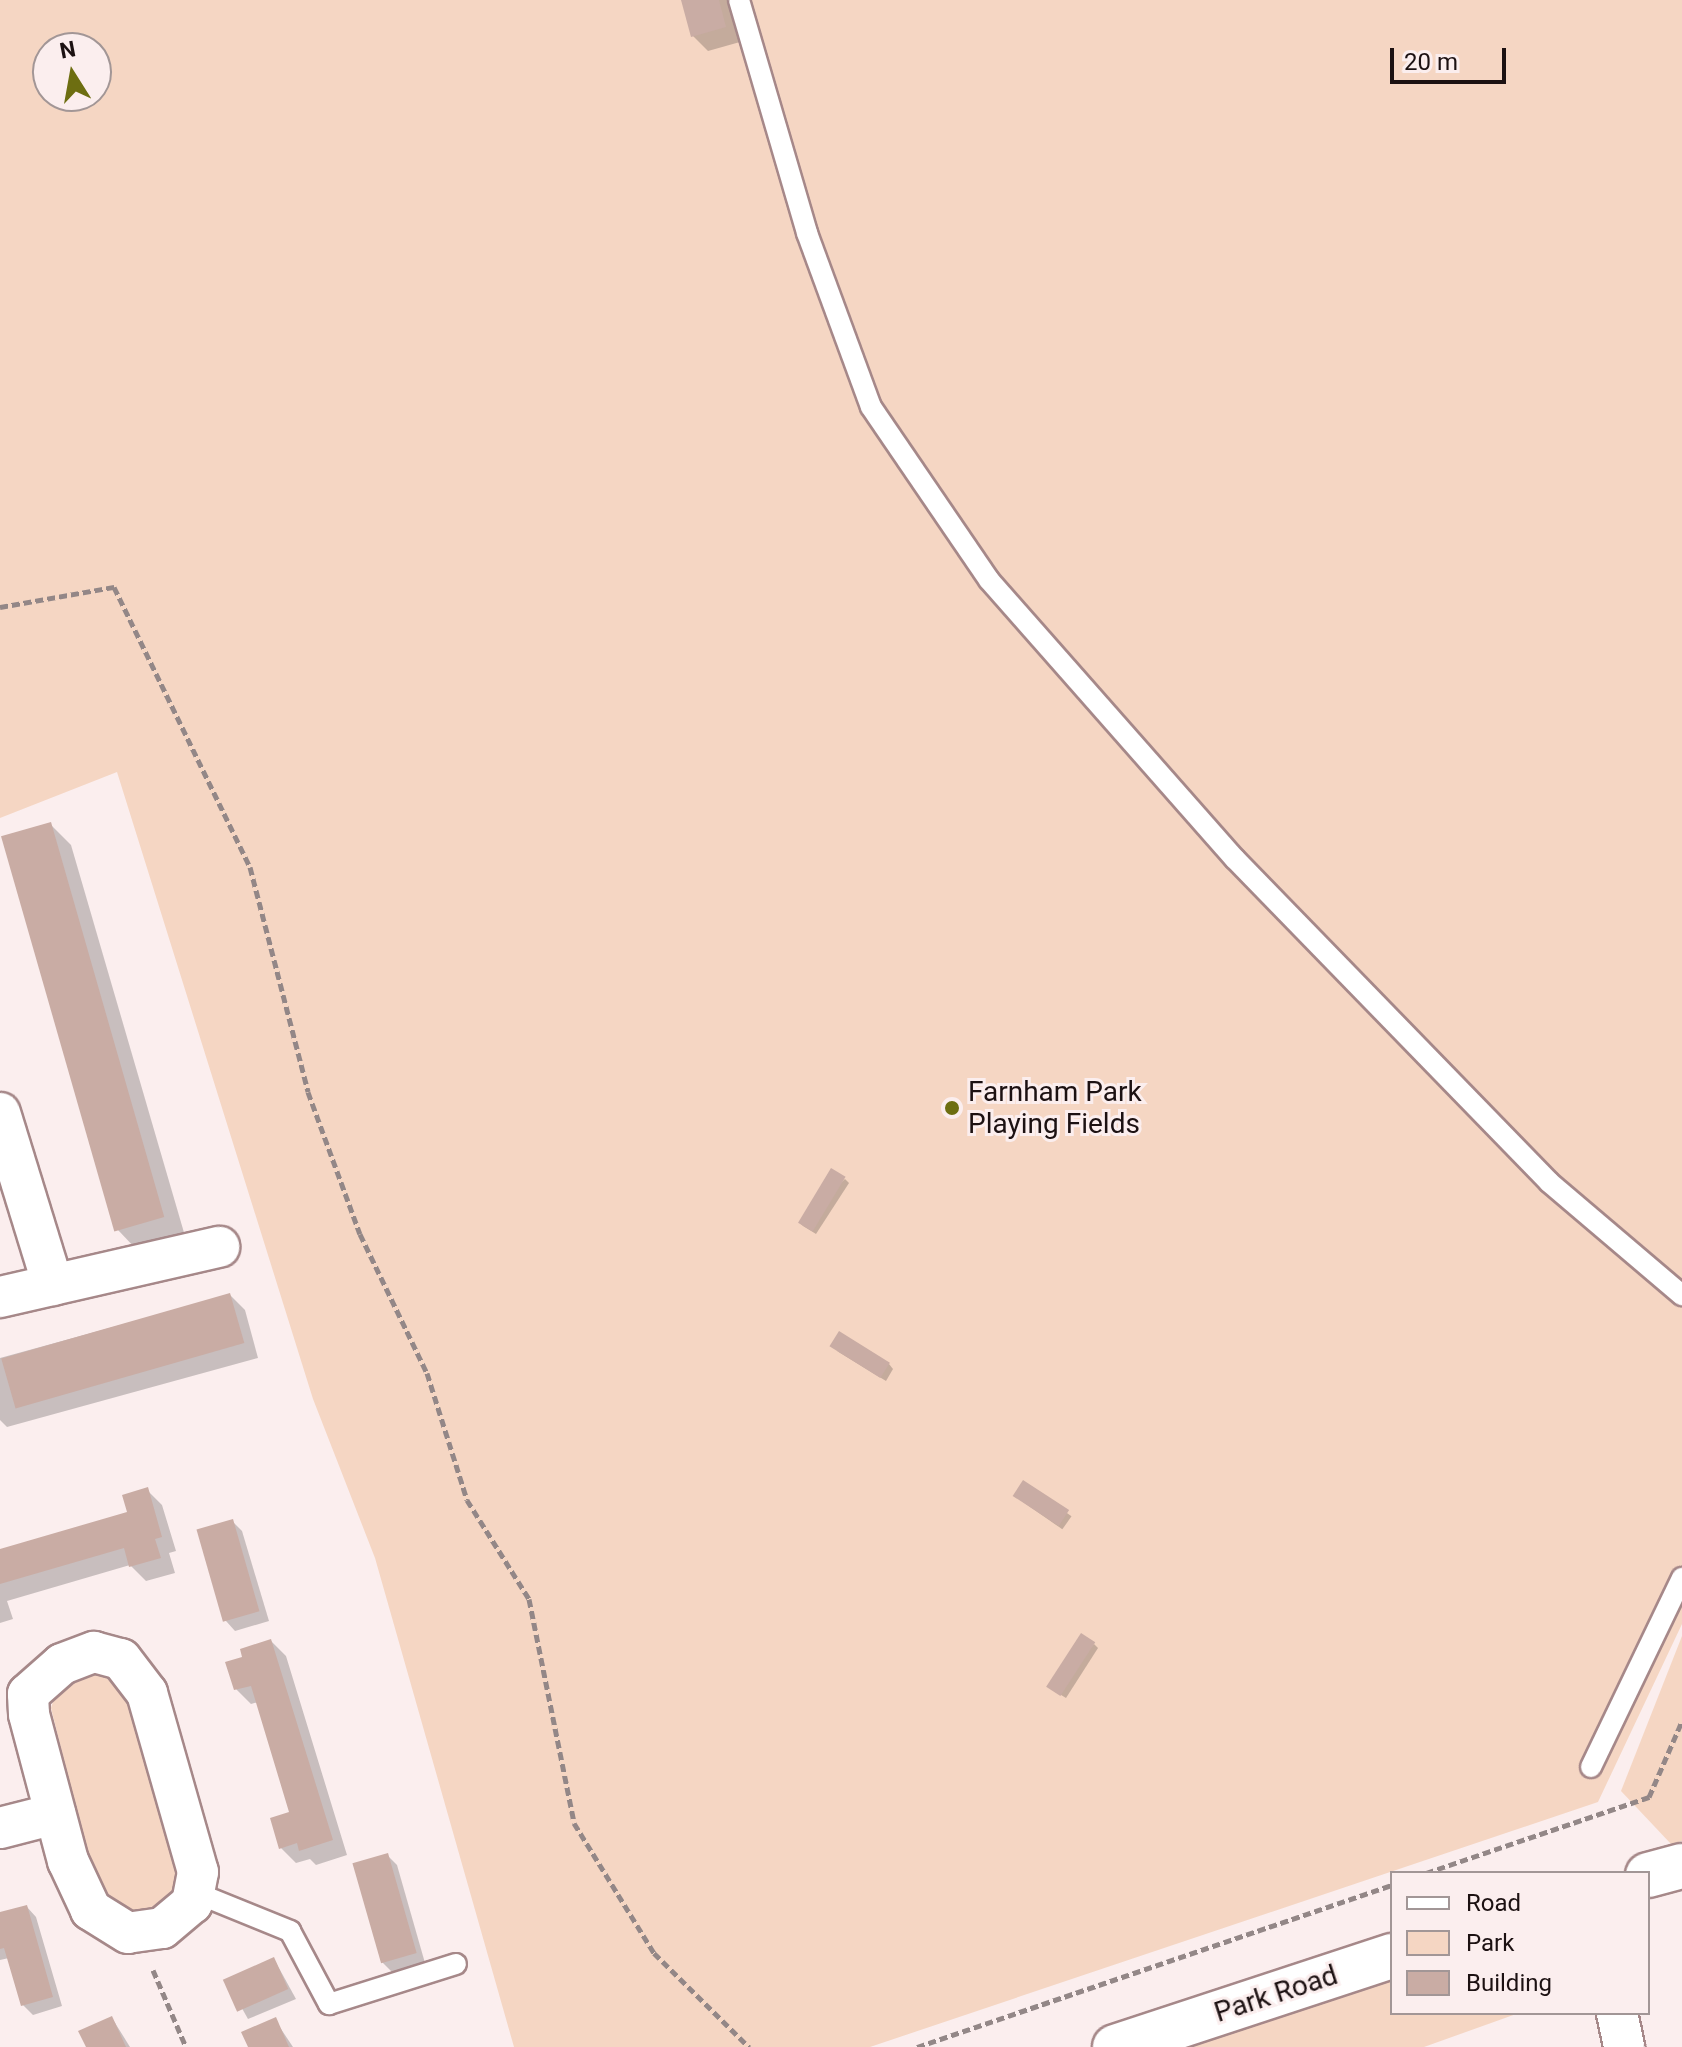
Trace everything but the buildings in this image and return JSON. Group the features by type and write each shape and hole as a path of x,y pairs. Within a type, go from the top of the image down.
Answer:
{"main road":[{"path":"1650,1874 1682,1866"},
{"name":"Park Road","path":"1115,2047 1390,1957"}],"street":[{"path":"0,1113 53,1285"},
{"path":"0,1297 219,1247"},
{"path":"94,1652 121,1659 147,1693 198,1872 192,1903 162,1928 128,1933 91,1910 68,1861 55,1814 29,1714 28,1694 62,1664 94,1652"},
{"path":"0,1828 55,1814"},
{"path":"1617,2015 1624,2047"}],"lane":[{"path":"739,0 807,233 871,407 989,580 1235,859 1549,1182 1682,1295"},
{"path":"1591,1767 1682,1578"},
{"path":"194,1892 290,1931 329,2004 456,1964"}],"path":[{"path":"0,607 114,587 250,867 308,1092 360,1234 427,1373 467,1500 529,1599 574,1823 654,1953 749,2047"},
{"path":"1432,1871 1649,1797 1682,1721"},
{"path":"917,2047 1390,1886"},
{"path":"139,1931 186,2047"}],"green space":[{"name":"Farnham Park Playing Fields","path":"0,0 1682,0 1682,1624 1598,1802 870,2047 514,2047 375,1558 313,1399 117,772 0,818"},
{"path":"1682,1636 1682,1841 1671,1844 1621,1791"},
{"path":"110,1669 130,1689 181,1872 176,1898 160,1913 134,1918 98,1897 51,1708 56,1692 75,1675"},
{"path":"1390,1977 1390,2015 1513,2015 1424,2047 1179,2047"}],"place":[{"name":"Farnham Park Playing Fields","path":"952,1108"}]}
